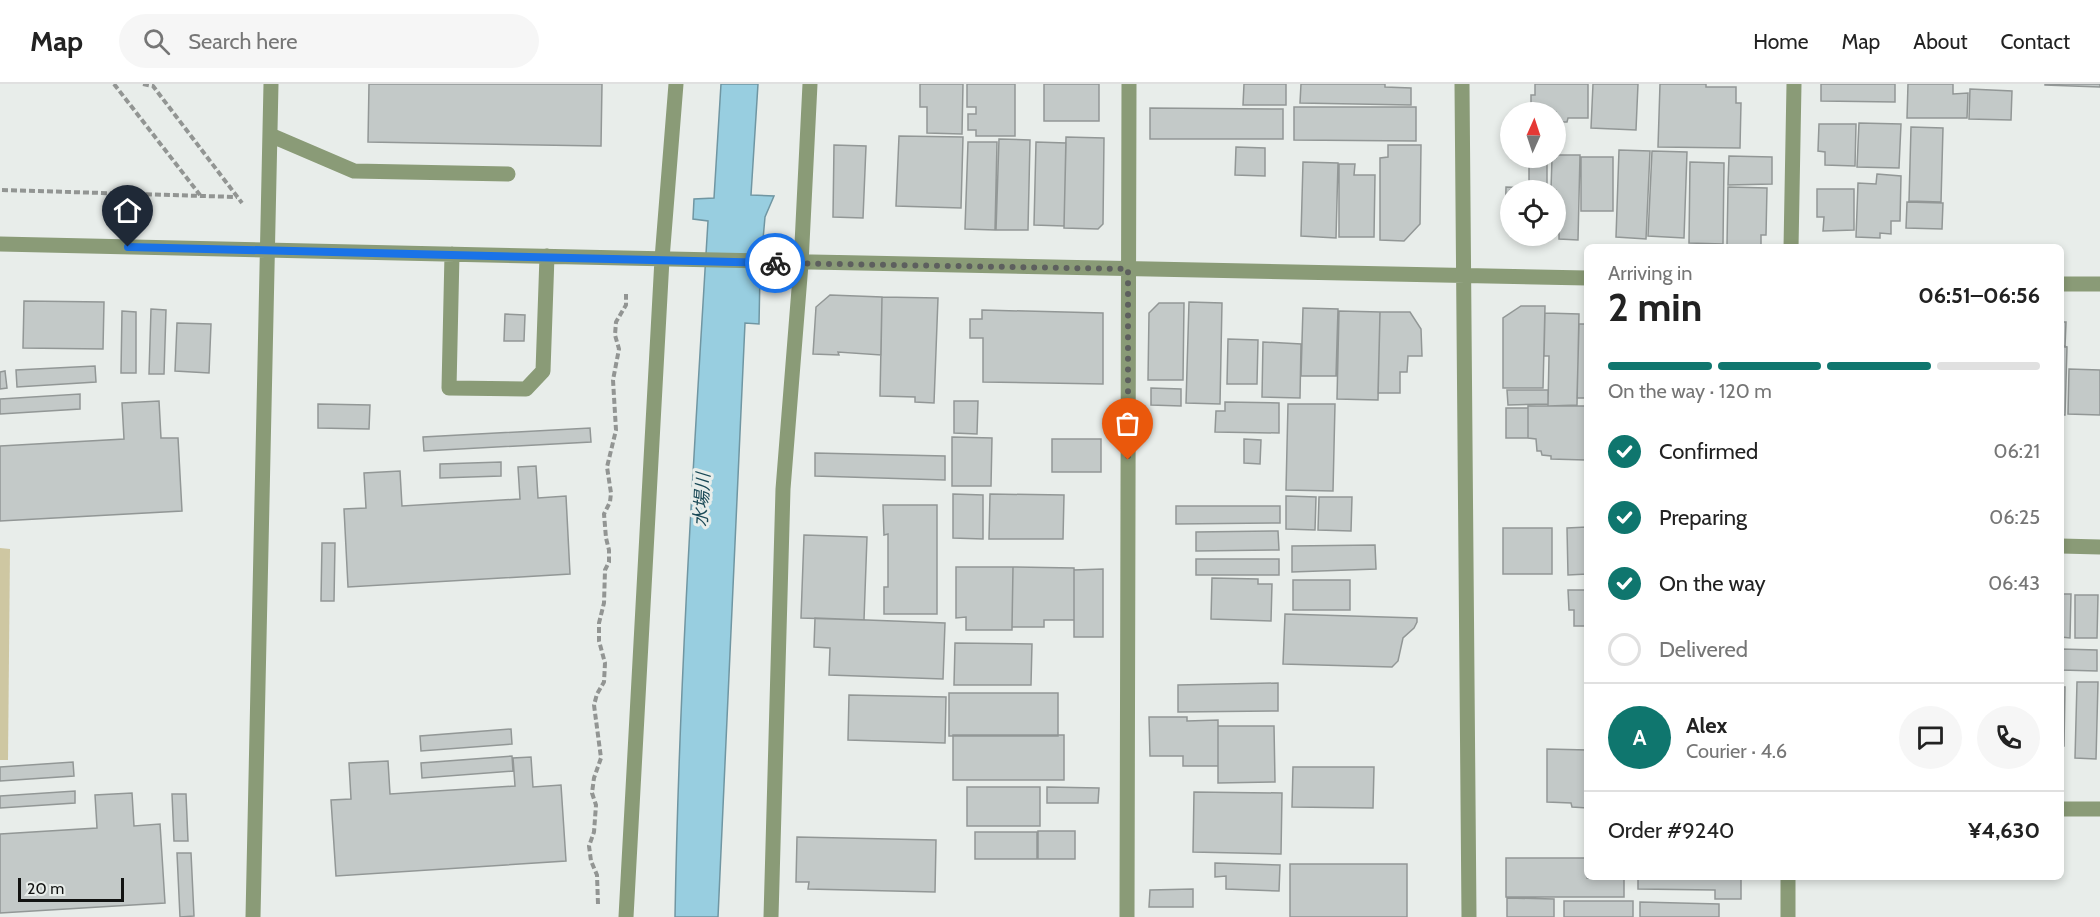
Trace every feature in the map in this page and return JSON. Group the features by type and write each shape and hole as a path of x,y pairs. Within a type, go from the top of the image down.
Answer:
{"street":[{"path":"253,917 271,84"},
{"path":"626,917 662,259 676,84"},
{"path":"771,917 783,489 801,264 810,84"},
{"path":"1127,917 1129,84"},
{"path":"1462,84 1469,917"},
{"path":"1791,244 1794,84"},
{"path":"270,135 354,171 508,174"},
{"path":"0,244 801,264 1584,278"},
{"path":"452,254 449,387 460,388 526,389 543,371 547,256"},
{"path":"2064,284 2100,284"},
{"path":"2064,546 2100,547"},
{"path":"2064,809 2100,809"},
{"path":"1788,880 1788,917"}],"path":[{"path":"114,84 200,196"},
{"path":"143,84 153,87 242,203"},
{"path":"2,190 237,197"},
{"path":"599,910 597,875 591,861 590,846 594,832 596,805 592,793 601,758 594,705 604,682 605,663 599,641 605,570 609,562 604,514 610,502 608,467 616,430 613,380 619,349 615,335 616,322 626,305 626,294"}],"shaded area":[{"path":"0,548 10,549 8,760 0,760"}],"water":[{"name":"水場川","path":"721,84 758,84 751,195 774,196 765,217 760,273 759,324 745,323 718,917 675,917 692,482 708,221 693,219 694,199 714,198"}],"building":[{"path":"369,84 602,84 601,146 368,142"},
{"path":"920,84 963,84 962,134 927,133 927,107 920,107"},
{"path":"967,84 1015,84 1015,136 976,136 976,130 968,130 968,114 976,114 976,107 967,107"},
{"path":"1044,84 1099,84 1099,121 1044,121"},
{"path":"1244,84 1286,84 1286,105 1243,105"},
{"path":"1301,84 1385,84 1385,87 1411,88 1411,105 1300,103"},
{"path":"1535,84 1588,84 1588,118 1568,118 1566,122 1566,102 1531,102 1531,95 1535,95"},
{"path":"1593,84 1638,84 1636,130 1591,128"},
{"path":"1660,84 1706,84 1706,87 1736,87 1736,103 1741,103 1740,148 1658,147"},
{"path":"1821,84 1895,84 1895,102 1821,101"},
{"path":"1908,84 1953,84 1953,94 1968,93 1967,118 1907,118"},
{"path":"2100,84 2100,87 2045,85"},
{"path":"1970,89 2012,91 2011,120 1969,119"},
{"path":"1294,107 1416,107 1416,141 1294,140"},
{"path":"1150,108 1283,109 1283,139 1150,139"},
{"path":"1859,123 1901,124 1899,168 1857,167"},
{"path":"1819,124 1856,124 1855,166 1825,165 1825,152 1818,151"},
{"path":"1911,127 1943,128 1941,202 1909,201"},
{"path":"899,136 963,137 961,208 896,206"},
{"path":"1066,137 1104,138 1103,224 1098,229 1064,228"},
{"path":"999,139 1030,140 1028,230 996,230"},
{"path":"968,142 997,142 995,230 965,229"},
{"path":"1036,142 1066,143 1064,226 1034,225"},
{"path":"834,145 866,146 863,218 833,217"},
{"path":"1388,145 1421,145 1420,224 1404,241 1380,240 1380,158 1388,157"},
{"path":"1236,147 1265,148 1265,176 1235,175"},
{"path":"1619,150 1650,151 1646,239 1616,237"},
{"path":"1652,151 1687,152 1684,238 1648,236"},
{"path":"1566,155 1580,155 1578,240 1566,239 1566,180 1551,180 1552,168 1566,168"},
{"path":"1729,156 1772,157 1772,184 1728,185"},
{"path":"1581,157 1613,157 1613,211 1581,211"},
{"path":"1303,162 1338,163 1336,238 1301,236"},
{"path":"1690,162 1724,163 1723,244 1689,243"},
{"path":"1339,164 1355,164 1354,175 1375,175 1374,237 1339,237"},
{"path":"1529,168 1547,168 1547,180 1529,180"},
{"path":"1877,174 1901,176 1900,221 1891,221 1891,234 1880,233 1880,238 1856,237 1858,183 1876,184"},
{"path":"1728,187 1767,188 1766,235 1761,235 1761,244 1727,244"},
{"path":"1817,189 1854,189 1854,230 1823,231 1824,217 1817,217"},
{"path":"1907,202 1943,203 1942,229 1906,228"},
{"path":"830,295 882,297 881,355 838,352 839,355 813,354 816,307"},
{"path":"882,297 938,298 934,403 915,402 915,397 880,396"},
{"path":"24,301 104,302 103,349 23,348"},
{"path":"1189,302 1222,303 1220,404 1186,403"},
{"path":"1159,303 1184,303 1183,380 1148,380 1149,313"},
{"path":"1521,306 1545,306 1543,388 1503,388 1503,318"},
{"path":"1303,308 1338,309 1336,376 1301,376"},
{"path":"151,309 166,310 164,374 149,374"},
{"path":"982,310 1103,313 1103,384 983,382 983,338 970,338 970,319 982,319"},
{"path":"122,311 136,312 136,373 121,373"},
{"path":"1339,311 1380,312 1378,400 1337,399"},
{"path":"1380,312 1410,312 1421,329 1422,356 1408,356 1407,372 1400,372 1400,393 1378,393"},
{"path":"1545,313 1579,314 1577,405 1548,406 1549,356 1544,356"},
{"path":"505,314 525,315 524,341 504,341"},
{"path":"2064,322 2066,322 2065,347"},
{"path":"177,323 211,324 209,373 175,371"},
{"path":"1579,324 1584,324 1584,398 1577,398"},
{"path":"1228,339 1258,340 1257,384 1227,384"},
{"path":"1263,342 1301,344 1300,398 1262,397"},
{"path":"2064,346 2067,347 2064,415"},
{"path":"95,366 96,382 17,387 16,370"},
{"path":"2069,369 2100,370 2100,415 2068,414"},
{"path":"5,371 7,388 0,389 0,372"},
{"path":"1151,388 1181,389 1181,406 1151,405"},
{"path":"1507,390 1548,390 1548,404 1508,405"},
{"path":"80,394 80,409 0,414 0,399"},
{"path":"159,401 161,438 178,438 182,511 0,521 0,446 124,439 122,403"},
{"path":"954,401 978,401 977,434 954,433"},
{"path":"1225,402 1279,403 1279,433 1215,432 1216,411 1225,411"},
{"path":"318,404 370,405 369,429 318,428"},
{"path":"1288,404 1335,404 1333,491 1286,490"},
{"path":"1528,406 1584,406 1584,460 1551,459 1551,456 1542,455 1541,451 1537,451 1536,439 1528,438"},
{"path":"1506,408 1528,408 1528,438 1506,438"},
{"path":"590,428 591,442 424,451 423,437"},
{"path":"952,437 992,438 991,486 952,486"},
{"path":"1052,439 1101,439 1101,472 1052,472"},
{"path":"1244,439 1261,440 1260,464 1244,463"},
{"path":"815,453 945,456 945,480 815,476"},
{"path":"501,462 501,476 440,478 440,464"},
{"path":"536,466 538,498 566,496 570,574 348,587 344,509 366,508 364,473 400,471 402,506 520,499 518,467"},
{"path":"953,494 983,495 983,539 953,538"},
{"path":"990,494 1064,495 1063,539 989,539"},
{"path":"1286,496 1316,497 1315,530 1286,529"},
{"path":"1319,497 1352,497 1351,531 1318,530"},
{"path":"883,505 937,505 937,614 884,614 884,587 888,587 888,534 884,535"},
{"path":"1176,506 1280,506 1280,523 1176,524"},
{"path":"1584,527 1584,574 1568,575 1567,528"},
{"path":"1503,528 1552,528 1552,574 1503,574"},
{"path":"1278,531 1279,550 1196,551 1196,532"},
{"path":"804,535 867,537 864,620 801,618"},
{"path":"322,543 335,543 334,601 321,601"},
{"path":"1375,545 1376,569 1292,572 1292,546"},
{"path":"1196,559 1279,559 1279,575 1196,575"},
{"path":"956,567 1013,567 1012,630 966,630 966,617 956,618"},
{"path":"1013,567 1074,568 1074,620 1044,620 1044,627 1012,627"},
{"path":"1103,569 1103,637 1074,637 1074,570"},
{"path":"1212,578 1258,579 1258,584 1272,584 1271,621 1211,619"},
{"path":"1293,580 1350,580 1350,610 1293,610"},
{"path":"1568,590 1584,590 1584,626 1574,626 1574,610 1569,610"},
{"path":"2064,594 2071,594 2070,638 2064,637"},
{"path":"2075,595 2098,595 2097,638 2075,638"},
{"path":"1285,614 1417,618 1417,622 1403,638 1398,661 1392,667 1283,664"},
{"path":"815,618 945,623 943,679 829,675 830,648 814,647"},
{"path":"955,643 1032,644 1031,685 954,685"},
{"path":"2064,649 2097,650 2097,671 2064,670"},
{"path":"2077,682 2098,682 2096,759 2075,758"},
{"path":"1278,683 1278,711 1178,712 1178,685"},
{"path":"2064,687 2065,687 2064,746"},
{"path":"949,693 1058,693 1058,736 949,736"},
{"path":"849,695 946,697 945,743 848,740"},
{"path":"1149,717 1187,717 1187,721 1218,720 1218,766 1183,766 1183,756 1150,756"},
{"path":"1218,726 1274,726 1275,782 1218,783"},
{"path":"511,729 512,744 421,751 420,736"},
{"path":"953,735 1064,735 1064,780 953,780"},
{"path":"1547,749 1584,750 1584,808 1572,807 1571,803 1547,802"},
{"path":"512,756 513,771 422,778 421,763"},
{"path":"531,757 533,787 561,785 566,861 336,876 331,800 351,799 349,763 388,761 390,794 515,786 513,758"},
{"path":"73,762 74,776 0,781 0,767"},
{"path":"1293,767 1374,767 1373,808 1292,807"},
{"path":"967,787 1040,787 1040,826 967,826"},
{"path":"1047,787 1099,788 1098,803 1047,803"},
{"path":"75,791 75,803 0,808 0,796"},
{"path":"1194,792 1282,793 1281,854 1193,852"},
{"path":"132,793 134,826 160,824 165,903 0,913 0,834 97,828 95,795"},
{"path":"172,794 186,794 188,841 174,841"},
{"path":"1038,831 1075,831 1075,859 1038,859"},
{"path":"975,832 1037,832 1037,859 975,859"},
{"path":"797,837 936,840 935,892 808,889 809,882 796,882"},
{"path":"177,853 191,853 194,916 180,917"},
{"path":"1506,858 1584,858 1584,880 1624,880 1624,897 1506,897"},
{"path":"1215,863 1280,865 1279,891 1226,889 1226,876 1215,877"},
{"path":"1290,864 1407,864 1407,917 1290,917"},
{"path":"1638,880 1741,880 1741,899 1715,899 1715,890 1638,889"},
{"path":"1193,889 1193,907 1149,907 1150,890"},
{"path":"1507,898 1554,899 1554,917 1507,917"},
{"path":"1564,901 1633,901 1633,917 1564,917"},
{"path":"1640,902 1719,904 1719,917 1640,917"}],"way so far":[{"path":"775,263 1128,269 1128,460"}],"route":[{"path":"128,247 775,263"}]}
